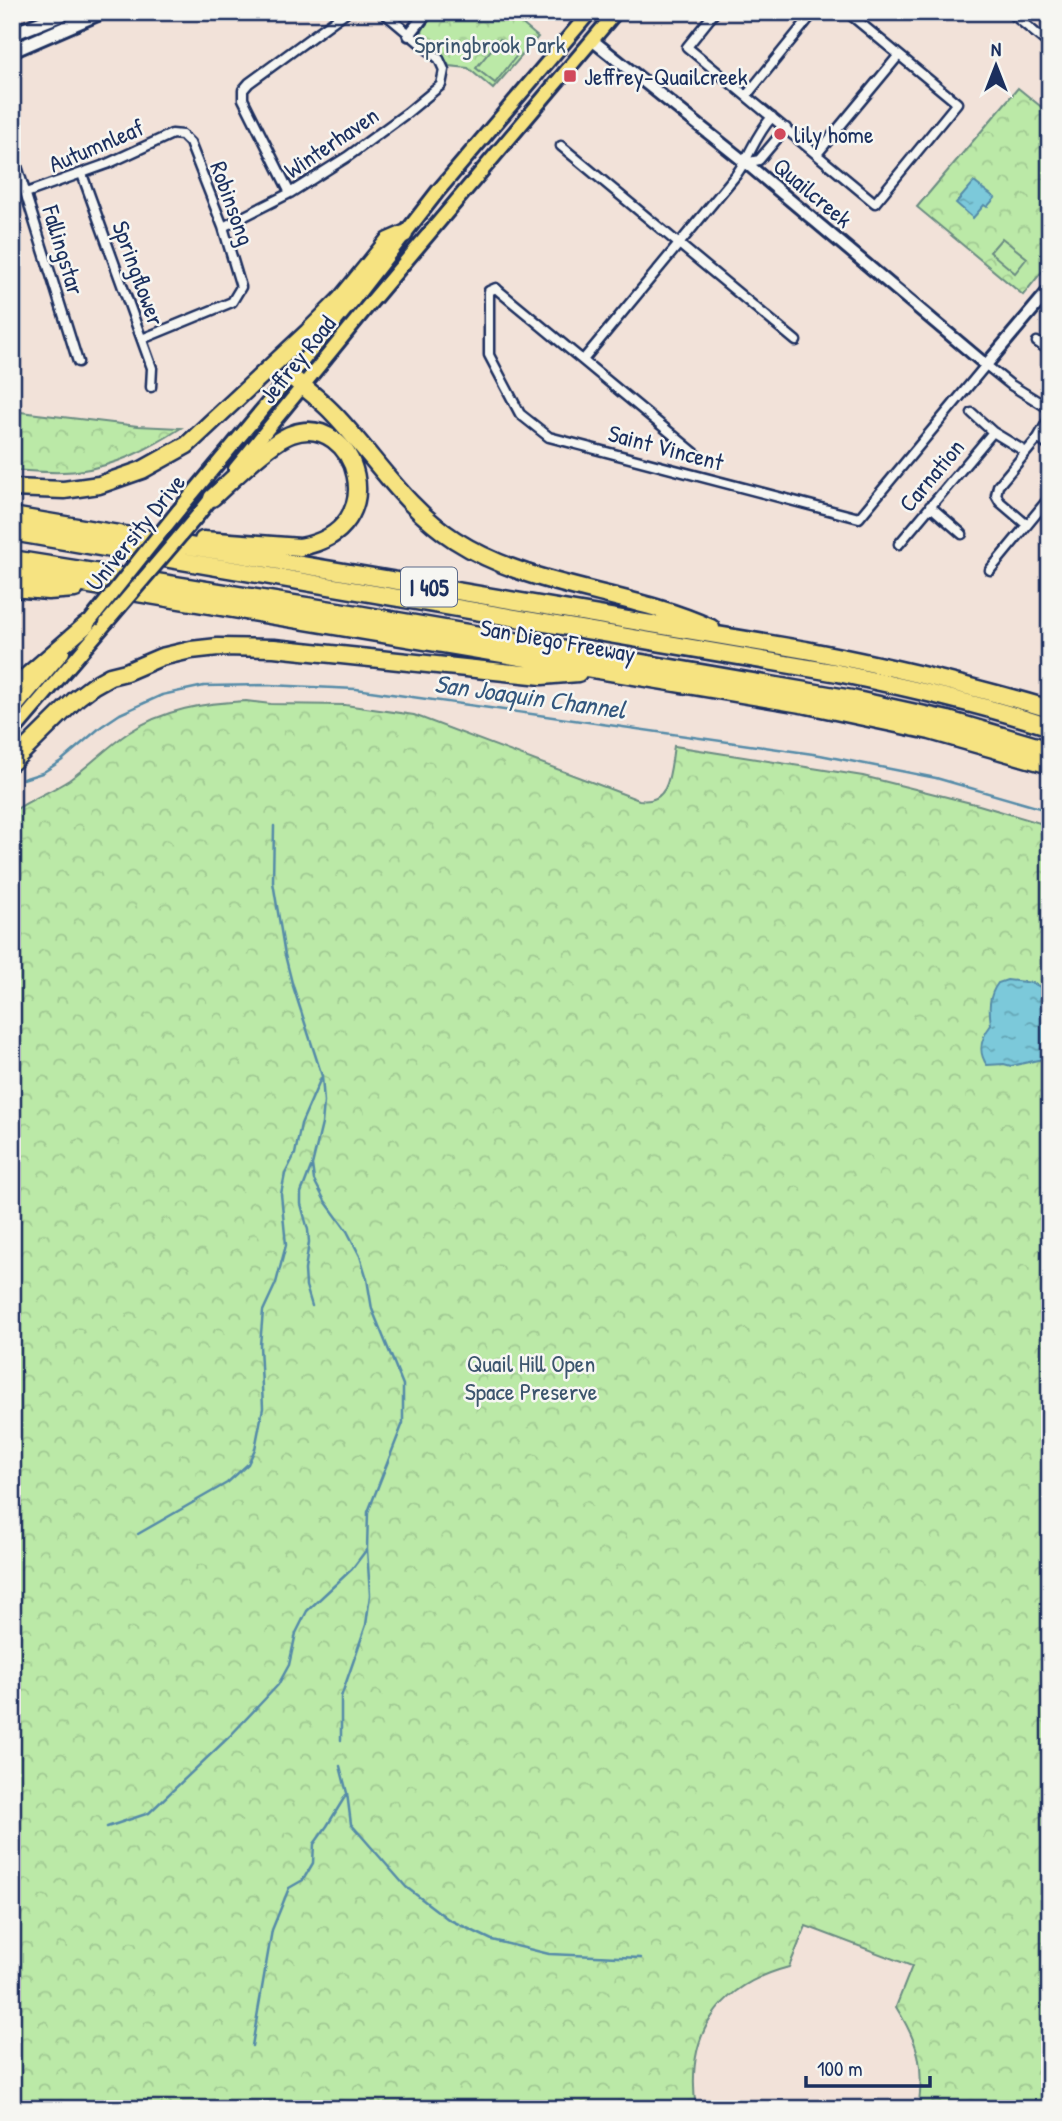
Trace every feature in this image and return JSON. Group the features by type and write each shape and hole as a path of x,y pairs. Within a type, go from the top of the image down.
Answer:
{"highway":[{"path":"12,488 64,490 99,485 142,470 187,444 340,300 388,242 404,234"},
{"path":"296,381 333,413 400,493 428,520 475,552 509,568 561,584 690,618 730,637"},
{"path":"128,536 300,547 314,545 336,533 347,522 354,509 357,481 349,458 342,448 323,435 303,431 278,440 212,498"},
{"name":"San Diego Freeway","path":"12,516 876,664 1050,709"},
{"path":"12,533 838,673 917,690 1050,727"},
{"name":"San Diego Freeway","path":"12,559 810,691 894,707 1050,750"},
{"name":"San Diego Freeway","path":"12,572 748,695 881,720 1050,765"},
{"path":"12,588 48,591 106,588"},
{"path":"12,689 88,623"},
{"path":"12,762 67,707 94,685 145,663 191,650 218,647 274,648 542,676 604,671"}],"main road":[{"path":"12,34 68,12"},
{"path":"12,51 102,12"},
{"name":"Jeffrey Road","path":"12,733 212,498 404,234 590,12"},
{"name":"Jeffrey Road","path":"296,381 616,12"},
{"name":"University Drive","path":"12,712 178,512 296,381"}],"street":[{"path":"290,192 243,99 243,90 346,12"},
{"path":"383,12 409,35 427,12"},
{"path":"715,12 687,47 876,203 957,103 847,12"},
{"path":"746,96 814,12"},
{"path":"1010,12 1050,45"},
{"name":"Quailcreek","path":"577,28 746,163 986,365"},
{"name":"Winterhaven","path":"223,227 345,159 441,85 444,70 439,59 409,35"},
{"path":"817,155 898,55"},
{"path":"583,360 746,163 759,132 772,117"},
{"path":"746,163 759,160 786,128"},
{"name":"Autumnleaf","path":"26,193 82,174 172,134 182,135"},
{"name":"Robinsong","path":"142,339 232,302 241,287 223,227 190,143 182,135"},
{"path":"561,146 796,341"},
{"name":"Fallingstar","path":"12,150 78,362"},
{"name":"Springflower","path":"82,174 152,368 151,387"},
{"name":"Saint Vincent","path":"696,454 496,288 489,290 489,355 520,414 550,437 859,518 986,365"},
{"path":"1050,289 986,365 1011,385 1050,409"},
{"path":"1037,342 1050,352"},
{"path":"972,413 993,432 1026,452"},
{"path":"1027,525 1000,502 996,495 998,486 1038,438 1050,417"},
{"name":"Carnation","path":"899,544 993,432"},
{"path":"1038,438 1050,447"},
{"path":"990,570 1050,497"},
{"path":"930,506 962,534"}],"green space":[{"name":"Springbrook Park","path":"435,12 508,12 538,37 493,89 468,68 449,66 427,42 422,32"},
{"path":"500,39 518,54 495,83 476,68"},
{"path":"1018,88 1050,114 1050,262 1023,295 917,207"},
{"path":"1002,238 1027,258 1015,273 990,252"},
{"path":"12,411 138,426 181,428 132,456 91,469 61,472 12,470"},
{"name":"Quail Hill Open Space Preserve","path":"246,701 345,705 414,715 639,800 650,800 663,791 670,775 674,746 863,776 1050,826 1050,2109 918,2109 921,2080 918,2056 915,2044 896,2007 912,1966 806,1926 789,1967 743,1987 711,2017 696,2058 696,2109 12,2109 12,812 69,780 120,738 156,718 215,703"}],"water":[{"path":"974,182 995,198 987,207 984,205 973,218 956,203"},
{"path":"1007,980 1033,983 1050,992 1050,1056 1047,1058 1011,1066 987,1065 984,1060 982,1045 991,1025 991,998 998,983"}],"waterway":[{"name":"San Joaquin Channel","path":"23,779 42,773 61,761 120,714 162,695 204,686 269,685 356,689 820,755 936,778 1050,811"},
{"path":"274,826 273,882 285,955 322,1076 324,1102 322,1124 312,1165 314,1180 360,1256 372,1309 403,1385 403,1423 368,1512 370,1595 366,1625 341,1697 341,1740"},
{"path":"138,1534 227,1483 248,1464 255,1449 263,1408 260,1345 263,1311 276,1283 286,1245 281,1194 285,1174 295,1154 301,1124 321,1078"},
{"path":"311,1167 301,1193 301,1204 308,1230 305,1270 312,1306"},
{"path":"107,1827 149,1813 230,1736 278,1685 289,1665 296,1633 307,1611 352,1569 367,1549"},
{"path":"340,1766 351,1824 406,1887 448,1919 492,1940 549,1954 641,1958"},
{"path":"252,2046 272,1930 289,1888 303,1880 313,1863 314,1844 346,1795"}],"place":[{"name":"Jeffrey-Quailcreek","path":"570,76"},
{"name":"lily home","path":"780,134"}]}
